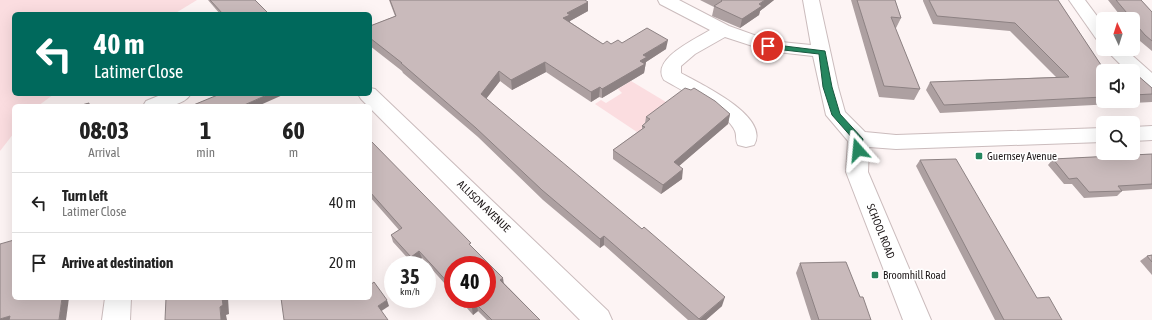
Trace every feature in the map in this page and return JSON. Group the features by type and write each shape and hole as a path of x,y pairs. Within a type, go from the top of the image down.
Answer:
{"street":[{"path":"666,0 723,30 768,46 822,52"},
{"path":"811,0 828,87 836,115 859,139 896,142 1096,135"},
{"path":"1077,0 1096,26"},
{"path":"723,30 689,50 672,64 671,76 729,110 745,129 746,140"},
{"path":"1122,56 1152,84"},
{"path":"158,104 176,96"},
{"name":"ALLISON AVENUE","path":"370,96 598,320"},
{"path":"1140,134 1152,133"},
{"name":"SCHOOL ROAD","path":"859,139 858,172 917,320"},
{"path":"116,320 118,300"}],"shaded area":[{"path":"0,0 197,0 177,12 12,12 12,96 51,96 41,104 12,104 12,136 0,151"},
{"path":"631,81 676,108 640,134 595,104 601,100 606,103 622,93 618,89"}],"building":[{"path":"210,0 255,0 267,12 221,12"},
{"path":"390,0 585,0 588,2 567,13 570,15 563,18 603,44 607,41 611,44 618,40 622,43 647,28 668,40 643,55 647,57 640,61 645,64 602,89 600,87 591,92 545,62 511,80 499,71 481,94 642,229 644,227 725,297 699,319 604,236 600,239 542,190 476,128 402,63 372,40 372,25 396,16"},
{"path":"721,0 765,0 759,4 762,6 742,19 714,6 722,1"},
{"path":"857,0 895,0 901,18 891,17 920,89 884,86"},
{"path":"929,0 1058,0 1100,64 1096,64 1096,97 944,105 930,82 1069,77 1015,23 937,16"},
{"path":"1116,0 1141,0 1152,12 1152,41 1140,29 1140,12 1126,12"},
{"path":"1140,77 1152,88 1152,94 1140,95"},
{"path":"685,88 691,90 694,88 715,101 730,114 674,162 683,169 663,185 613,150 645,127 642,126 650,119 646,117"},
{"path":"215,96 264,96 246,104 196,104"},
{"path":"372,142 471,243 469,244 481,256 444,256 444,278 436,270 436,256 424,256 419,251 410,256 391,235 402,228 372,194"},
{"path":"1152,154 1152,184 1118,186 1122,191 1089,192 1077,178 1069,179 1053,159 1096,157 1096,160 1140,160 1140,155"},
{"path":"956,159 1037,298 1049,297 1062,320 1004,320 920,160"},
{"path":"12,241 12,300 62,300 59,320 9,320 10,316 0,319 0,244"},
{"path":"1152,255 1152,262 1147,256"},
{"path":"846,262 860,297 863,297 871,320 819,320 800,263"},
{"path":"496,271 503,278 500,280 540,320 492,320 480,308 496,308"},
{"path":"374,282 384,296 384,302 378,306 388,320 284,320 281,300 372,300 372,284"},
{"path":"166,300 222,300 223,305 220,307 221,320 165,320"}],"place":[{"name":"Guernsey Avenue","path":"979,156"},
{"name":"Broomhill Road","path":"875,275"}],"route":[{"path":"768,46 822,52 828,87 836,115 859,139 858,150"}]}
